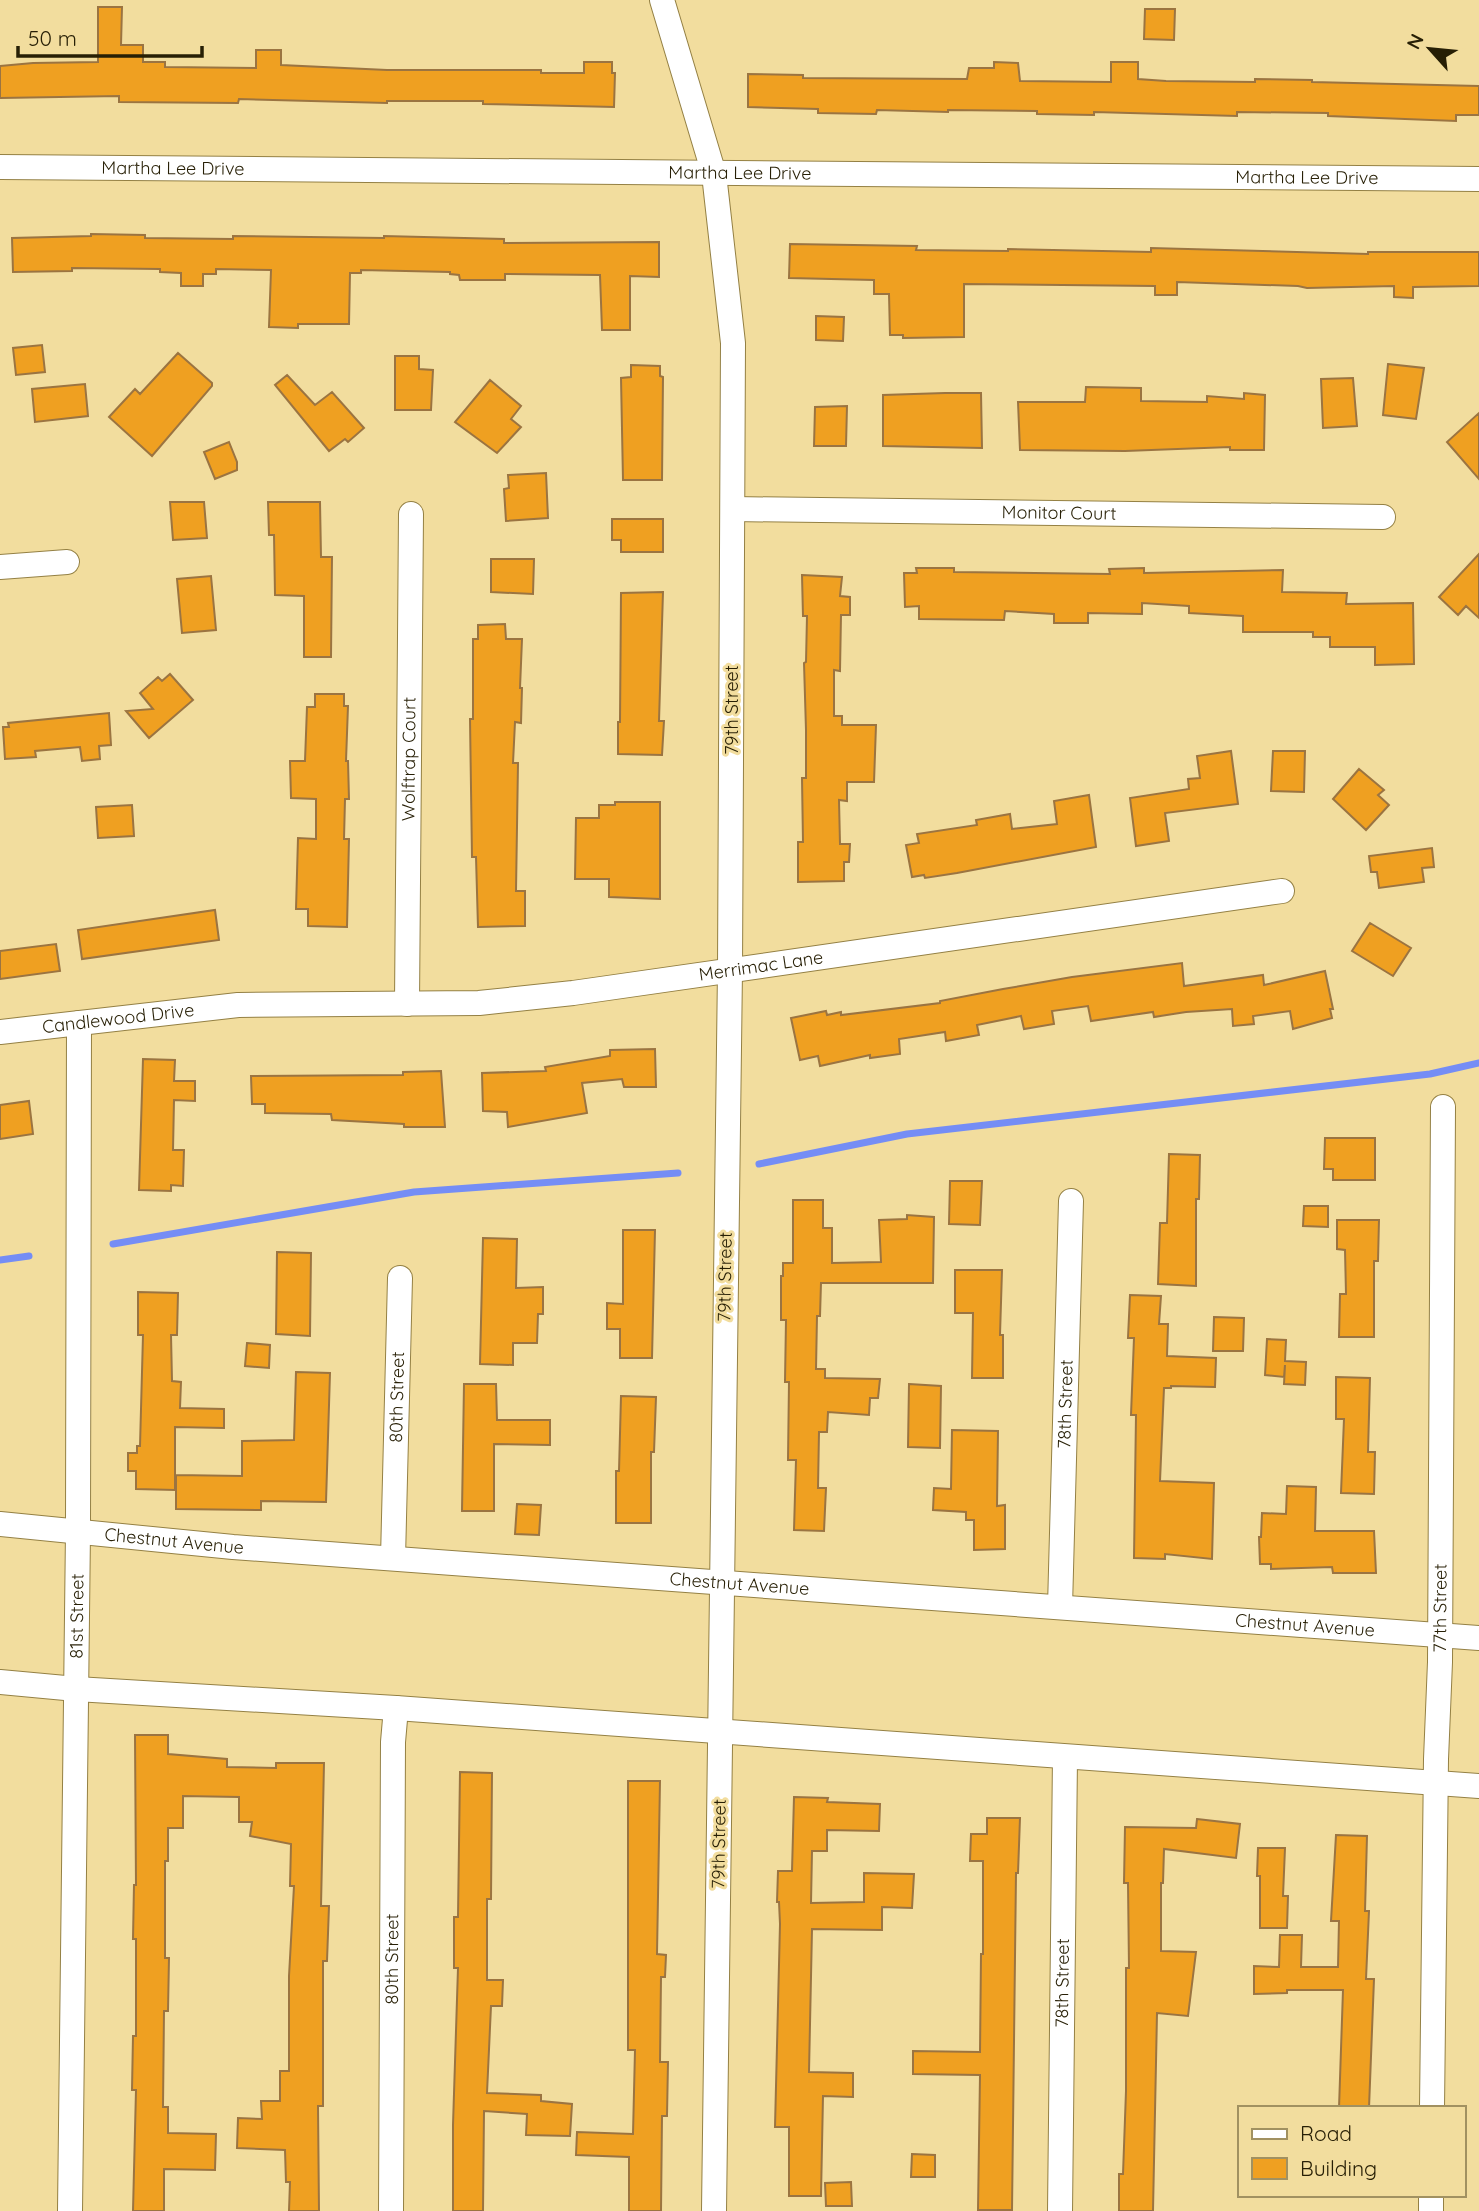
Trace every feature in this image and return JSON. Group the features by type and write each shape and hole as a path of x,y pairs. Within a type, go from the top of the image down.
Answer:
{"street":[{"name":"79th Street","path":"662,0 714,174 733,342 730,970 714,2211"},
{"name":"Martha Lee Drive","path":"0,167 1479,179"},
{"name":"Monitor Court","path":"733,509 1383,517"},
{"name":"Wolftrap Court","path":"407,1004 411,514"},
{"path":"0,567 67,562"},
{"name":"Merrimac Lane","path":"238,1005 479,1003 533,998 1282,891"},
{"name":"Candlewood Drive","path":"0,1032 238,1005"},
{"name":"81st Street","path":"70,2211 78,1531 79,1023"},
{"name":"77th Street","path":"1432,2106 1440,1636 1443,1107"},
{"name":"78th Street","path":"1060,1608 1071,1201"},
{"name":"80th Street","path":"393,1558 400,1278"},
{"name":"Chestnut Avenue","path":"0,1524 233,1546 1479,1638"},
{"path":"0,1682 1479,1786"},
{"name":"80th Street","path":"391,2211 393,1742 396,1708"},
{"name":"78th Street","path":"1060,2211 1065,1757"}],"building":[{"path":"98,7 122,7 121,45 143,45 143,62 165,62 165,67 256,68 256,50 281,50 281,65 387,70 541,70 541,73 584,73 584,62 612,62 612,73 615,73 614,107 483,104 483,101 387,103 239,99 238,103 119,102 119,96 0,98 0,66 98,62"},
{"path":"1145,9 1175,9 1174,40 1144,39"},
{"path":"994,62 1018,63 1020,81 1111,82 1111,62 1138,62 1138,79 1166,81 1255,82 1255,79 1479,86 1479,115 1456,115 1456,121 1328,116 1328,113 1237,112 1237,116 877,110 876,114 818,113 818,109 748,107 748,74 803,75 803,78 967,79 969,68 994,68"},
{"path":"91,234 145,235 145,238 384,236 504,239 504,243 659,242 659,277 630,276 630,330 602,330 600,275 505,274 505,280 460,280 459,275 450,272 361,270 361,273 350,273 349,324 298,324 298,328 269,327 271,270 216,269 216,274 203,274 203,286 181,286 181,273 160,272 160,269 72,268 72,271 13,272 12,238"},
{"path":"790,244 917,246 916,250 1151,252 1151,248 1368,254 1479,252 1479,286 1413,287 1413,298 1394,297 1394,286 1307,288 1177,282 1177,295 1155,295 1155,286 964,284 964,337 903,338 903,335 890,335 889,294 874,294 874,280 789,278"},
{"path":"816,316 844,317 843,341 816,340"},
{"path":"42,345 45,372 16,375 13,348"},
{"path":"178,353 212,383 212,386 152,456 109,417 135,389 140,394"},
{"path":"395,356 419,356 419,369 433,370 431,410 395,410"},
{"path":"1388,364 1424,368 1416,419 1383,415"},
{"path":"631,365 660,366 660,376 663,377 662,480 623,480 621,378 631,377"},
{"path":"287,375 315,405 332,392 364,428 348,442 345,439 329,451 275,385"},
{"path":"1353,378 1357,426 1323,428 1321,379"},
{"path":"490,380 521,406 511,419 521,427 497,453 455,422"},
{"path":"85,384 88,416 35,422 32,389"},
{"path":"1086,387 1141,388 1141,401 1207,402 1207,396 1244,399 1244,393 1265,395 1264,450 1230,450 1230,447 1125,451 1020,450 1018,402 1085,402"},
{"path":"981,393 982,448 883,446 883,395"},
{"path":"847,406 846,446 814,446 815,407"},
{"path":"1479,413 1479,479 1447,442"},
{"path":"229,442 237,462 237,470 215,479 204,452"},
{"path":"546,473 548,518 506,521 504,489 509,488 508,475"},
{"path":"170,502 204,502 207,538 173,540"},
{"path":"268,502 320,502 321,557 332,557 331,657 304,657 304,596 275,595 274,535 269,535"},
{"path":"612,519 663,519 663,552 621,552 621,540 612,540"},
{"path":"1479,554 1479,618 1466,606 1458,615 1439,597"},
{"path":"491,559 534,559 533,594 491,592"},
{"path":"916,568 954,568 954,572 1110,574 1109,569 1144,568 1144,573 1283,570 1282,592 1347,593 1346,604 1413,603 1414,664 1375,665 1375,647 1330,647 1330,637 1313,637 1313,632 1243,632 1243,616 1189,613 1189,606 1142,603 1142,614 1088,613 1088,623 1054,623 1054,614 1005,611 1004,620 919,619 919,606 905,607 904,573 917,573"},
{"path":"802,575 842,577 840,596 850,597 850,615 841,615 840,671 834,670 834,716 842,716 842,725 876,725 874,782 847,782 847,801 839,800 840,844 850,844 849,862 844,862 844,881 798,882 798,842 803,842 802,778 806,778 804,663 807,616 803,616"},
{"path":"211,576 216,630 182,633 177,579"},
{"path":"663,592 659,721 664,721 662,755 618,754 621,593"},
{"path":"505,624 506,639 522,639 521,723 515,722 513,763 518,763 516,891 525,891 525,926 478,927 476,857 472,857 470,719 473,719 473,639 478,639 478,625"},
{"path":"170,674 193,700 149,738 126,711 153,709 140,693 158,677 162,681"},
{"path":"315,694 344,694 344,706 348,706 346,761 349,799 345,799 344,839 349,839 347,927 308,926 308,909 296,909 298,838 316,839 316,799 291,798 290,761 305,761 307,707 315,707"},
{"path":"109,713 111,745 99,746 100,759 82,761 80,747 35,751 36,757 5,759 3,727 9,727 8,723"},
{"path":"1231,751 1238,804 1165,813 1169,841 1136,846 1130,798 1189,789 1188,779 1200,778 1197,756"},
{"path":"1273,751 1305,751 1304,792 1271,791"},
{"path":"1359,769 1384,790 1378,795 1389,805 1366,830 1333,799"},
{"path":"1089,795 1096,847 957,873 925,878 924,875 912,877 906,845 919,843 917,834 977,825 976,820 1010,814 1012,829 1057,824 1054,801"},
{"path":"615,802 660,802 660,899 609,897 609,879 575,879 576,818 599,818 599,805 615,805"},
{"path":"132,805 134,836 98,838 96,807"},
{"path":"1432,848 1434,867 1422,868 1424,882 1379,888 1377,872 1371,872 1369,856"},
{"path":"215,910 219,940 82,959 78,930"},
{"path":"1370,923 1411,948 1393,976 1352,951"},
{"path":"56,944 60,971 0,979 0,951"},
{"path":"1182,963 1184,986 1263,975 1264,985 1325,971 1333,1009 1330,1009 1332,1018 1293,1029 1290,1011 1253,1016 1254,1024 1233,1026 1232,1009 1154,1017 1153,1012 1091,1021 1088,1006 1052,1011 1054,1024 1024,1029 1021,1016 977,1025 979,1035 946,1041 945,1032 899,1039 900,1054 870,1058 870,1055 820,1066 818,1056 800,1060 791,1018 826,1011 827,1015 841,1012 841,1015 940,1003 1072,977"},
{"path":"655,1049 656,1087 624,1087 622,1079 582,1083 587,1113 508,1127 507,1112 483,1111 482,1073 546,1071 545,1067 610,1056 610,1050"},
{"path":"143,1059 175,1060 174,1081 195,1081 195,1101 174,1100 173,1150 184,1150 183,1186 171,1185 171,1191 139,1190"},
{"path":"441,1071 445,1127 404,1127 404,1124 332,1120 331,1114 265,1113 265,1104 252,1104 251,1076 403,1075 403,1072"},
{"path":"29,1101 33,1134 0,1139 0,1105"},
{"path":"1325,1138 1375,1138 1375,1180 1333,1180 1333,1169 1324,1169"},
{"path":"1169,1154 1200,1155 1199,1199 1196,1199 1196,1286 1158,1284 1160,1223 1167,1223"},
{"path":"950,1181 982,1181 980,1225 949,1224"},
{"path":"793,1200 823,1200 823,1228 832,1228 832,1263 881,1262 879,1220 907,1219 907,1215 934,1217 933,1283 821,1283 816,1369 825,1369 825,1378 880,1379 878,1398 870,1398 869,1415 828,1412 827,1432 819,1432 818,1488 826,1488 824,1531 794,1530 796,1460 788,1460 789,1382 785,1382 786,1320 781,1320 783,1263 793,1263"},
{"path":"1304,1206 1328,1206 1328,1227 1303,1226"},
{"path":"1337,1220 1379,1220 1378,1261 1374,1261 1374,1337 1339,1337 1340,1294 1346,1294 1345,1250 1337,1249"},
{"path":"623,1230 655,1230 652,1358 620,1358 620,1329 607,1329 607,1303 623,1304"},
{"path":"483,1238 517,1239 516,1288 543,1287 543,1314 538,1314 537,1343 513,1343 513,1365 480,1364"},
{"path":"277,1252 311,1253 310,1336 276,1334"},
{"path":"955,1270 1002,1270 1000,1335 1003,1335 1003,1378 972,1378 973,1313 955,1313"},
{"path":"138,1292 178,1293 177,1335 171,1335 172,1381 181,1382 180,1408 224,1409 224,1428 175,1427 175,1490 136,1489 136,1471 128,1471 128,1453 137,1453 137,1446 140,1446 143,1335 138,1335"},
{"path":"1130,1295 1161,1296 1159,1324 1168,1324 1167,1356 1216,1358 1215,1387 1164,1388 1160,1481 1214,1483 1212,1559 1165,1554 1165,1559 1134,1558 1136,1415 1131,1415 1134,1338 1128,1338"},
{"path":"1214,1317 1244,1318 1243,1351 1213,1351"},
{"path":"1267,1339 1286,1340 1285,1361 1306,1362 1305,1385 1284,1384 1285,1365 1284,1377 1265,1375"},
{"path":"247,1343 270,1345 269,1368 245,1366"},
{"path":"296,1372 330,1373 326,1502 261,1501 261,1510 176,1509 176,1475 242,1476 242,1441 294,1440"},
{"path":"1336,1377 1370,1378 1368,1452 1375,1452 1374,1494 1341,1493 1344,1419 1336,1419"},
{"path":"464,1384 496,1384 497,1420 550,1420 550,1445 494,1444 494,1511 462,1511"},
{"path":"909,1384 941,1386 940,1448 908,1447"},
{"path":"621,1396 656,1397 654,1452 651,1452 651,1523 616,1523"},
{"path":"952,1430 998,1431 997,1506 1005,1505 1005,1549 974,1550 974,1520 966,1520 966,1512 933,1510 934,1488 951,1489"},
{"path":"1287,1486 1316,1487 1315,1531 1374,1531 1376,1573 1333,1573 1332,1567 1271,1569 1271,1564 1260,1564 1262,1513 1286,1514"},
{"path":"517,1504 541,1505 539,1535 515,1534"},
{"path":"135,1735 168,1735 168,1754 227,1759 227,1767 276,1768 276,1763 324,1763 321,1906 329,1906 327,1961 323,1961 323,2106 318,2106 319,2211 289,2211 290,2182 286,2182 285,2150 237,2148 238,2118 262,2119 261,2101 280,2101 280,2071 289,2071 289,1976 294,1886 290,1886 291,1844 250,1836 252,1822 239,1822 239,1797 183,1796 183,1828 168,1828 168,1861 165,1861 165,1958 169,1958 168,2011 164,2011 163,2107 168,2107 168,2133 216,2134 215,2170 164,2169 164,2211 133,2211 136,2090 132,2090 133,2036 136,2036 136,1939 133,1939 136,1885"},
{"path":"460,1772 492,1773 487,1980 503,1980 502,2006 491,2006 487,2093 541,2095 541,2101 572,2104 570,2136 526,2135 527,2114 484,2111 483,2211 453,2211 458,1968 454,1968 454,1917 458,1917"},
{"path":"628,1781 660,1781 657,1954 666,1955 665,1977 661,1977 660,2062 668,2062 667,2116 662,2116 661,2211 629,2211 629,2157 576,2155 577,2132 633,2134 635,2050 628,2050"},
{"path":"794,1797 828,1798 827,1802 880,1804 879,1831 827,1830 827,1851 812,1851 811,1903 864,1902 864,1873 914,1874 912,1908 882,1907 882,1930 812,1929 809,2072 853,2073 853,2097 823,2096 821,2196 789,2196 789,2127 775,2127 780,1924 777,1902 778,1871 792,1871"},
{"path":"987,1818 1020,1818 1016,1873 1012,2210 978,2210 980,2075 913,2074 913,2051 980,2052 983,1861 970,1861 971,1834 987,1834"},
{"path":"1197,1819 1240,1824 1236,1858 1164,1849 1161,1951 1196,1952 1188,2016 1157,2013 1153,2211 1119,2211 1119,2174 1123,2174 1126,2091 1126,1968 1129,1968 1128,1883 1124,1883 1125,1827 1196,1828"},
{"path":"1336,1835 1367,1836 1365,1911 1369,1911 1366,1979 1374,1979 1369,2106 1339,2106 1343,1990 1287,1990 1287,1993 1254,1994 1254,1966 1279,1967 1280,1935 1302,1935 1301,1967 1338,1967 1339,1921 1331,1921"},
{"path":"1258,1848 1285,1848 1283,1896 1288,1896 1287,1928 1260,1928"},
{"path":"912,2154 935,2155 935,2177 911,2177"},
{"path":"851,2182 852,2206 826,2206 825,2183"}],"waterway":[{"path":"759,1164 907,1134 1430,1074 1479,1063"},
{"path":"113,1244 414,1192 678,1173"},
{"path":"0,1260 29,1256"}]}
